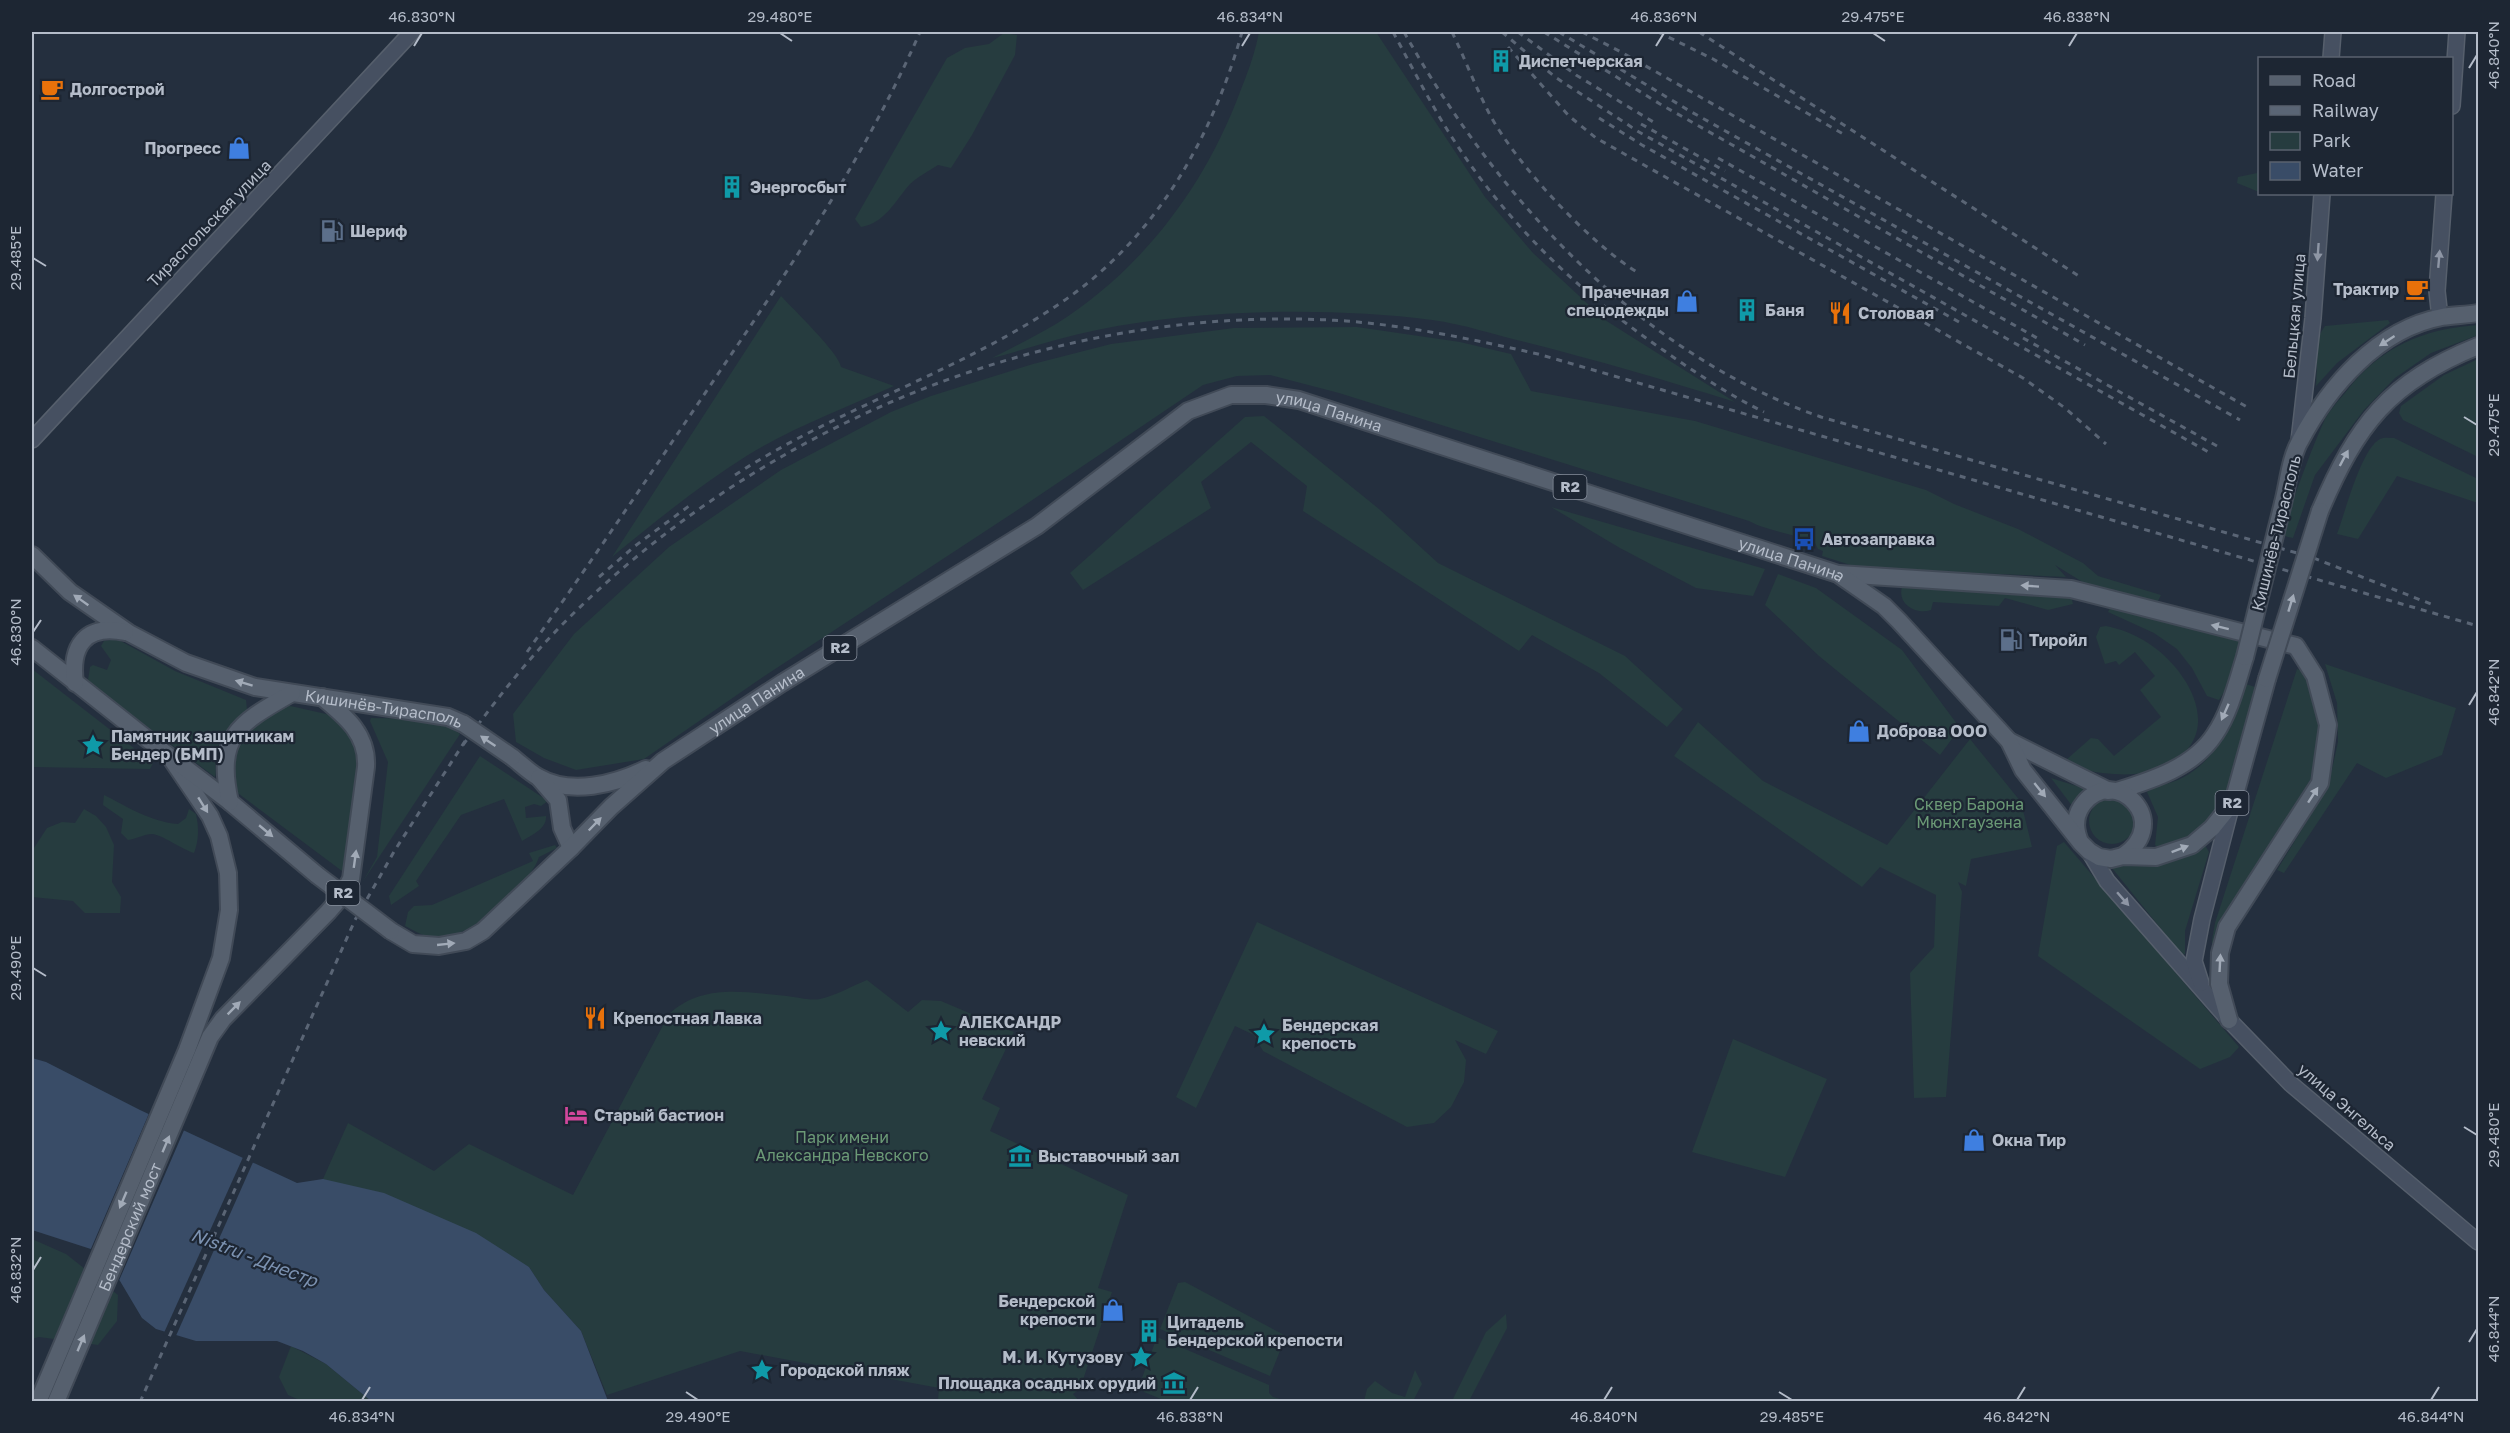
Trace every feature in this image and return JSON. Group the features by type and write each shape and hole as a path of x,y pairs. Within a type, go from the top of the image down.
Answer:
{"main road":[{"name":"Кишинёв-Тирасполь","path":"2113,791 2152,780 2198,754 2215,734 2231,699 2245,657 2299,442 2337,384 2367,355 2403,331 2440,318 2478,313"},
{"name":"R2","path":"2009,741 2023,770 2085,847 2099,857 2111,859 2122,856 2156,856 2192,845 2212,828 2233,802 2267,679 2320,511 2352,444 2372,417 2406,384 2446,359 2478,346"},
{"name":"улица Панина","path":"663,761 782,683 1037,525 1188,411 1231,395 1266,394 1299,400 1838,574 1884,606 2009,741"},
{"name":"Кишинёв-Тирасполь","path":"32,555 70,592 129,633 169,655 214,674 255,687 448,717 464,724 539,778 566,786 594,786 626,778 663,761"},
{"path":"1838,574 2071,589 2296,646 2315,676 2328,726 2320,783 2227,927 2220,953 2218,984 2229,1020"},
{"name":"R2","path":"129,633 110,629 99,630 80,644 73,665 75,683 231,802 317,875 413,944 439,946 466,941 483,931 611,807 663,761"},
{"path":"32,648 75,683"},
{"path":"231,802 225,780 225,759 231,741 240,726 253,715 292,693"},
{"name":"Бендерский мост","path":"48,1398 210,1037 223,1019 328,912 341,897 351,879 366,767 365,750 354,727 322,697"},
{"name":"R2","path":"2009,741 2113,791"},
{"name":"Бендерский мост","path":"48,1398 187,1050 221,957 230,910 225,855 210,816 170,757"},
{"path":"539,778 558,800 562,828 571,848"},
{"path":"2085,847 2076,831 2076,819 2080,808 2098,793 2113,791 2130,797 2140,808 2144,822 2142,836 2134,848 2122,856"}],"street":[{"name":"Тираспольская улица","path":"32,440 412,32"},
{"path":"2331,57 2333,32"},
{"path":"2453,81 2457,32"},
{"name":"Бельцкая улица","path":"2299,442 2313,318 2322,195"},
{"path":"2440,318 2437,291 2444,195"},
{"path":"2202,989 2194,961 2202,919 2233,802"},
{"name":"улица Энгельса","path":"2085,847 2107,881 2229,1020 2298,1090 2478,1242"}],"green space":[{"path":"1259,32 1376,32 1485,197 1533,253 1605,320 1735,402 1604,363 1455,324 1351,313 1221,314 1136,323 1071,336 992,358 1056,324 1087,302 1143,252 1167,223 1209,160 1226,127 1248,70"},
{"path":"1004,33 1017,35 1015,55 972,135 951,168 938,165 920,176 910,184 883,216 861,227 855,219 947,58 965,48 989,44"},
{"path":"2258,170 2258,192 2237,183 2238,177 2257,173"},
{"path":"781,296 824,342 841,367 894,386 801,427 748,455 695,491 612,557"},
{"path":"2388,320 2390,323 2337,363 2316,386 2318,337 2325,326"},
{"path":"2478,325 2478,335 2431,353 2395,378 2364,410 2315,475 2293,538 2280,535 2325,419 2358,377 2388,352 2404,343 2439,331"},
{"path":"1357,327 1460,342 1511,354 1531,391 1695,421 1926,490 1954,504 2018,529 2083,563 2098,576 2161,595 2157,603 2089,586 2055,565 2066,577 1860,568 1822,556 1823,551 1818,549 1814,541 1772,530 1339,393 1270,375 1237,376 1203,385 763,677 644,759 576,770 544,758 516,742 513,714 574,634 669,547 781,470 891,412 931,396 1033,364 1111,344 1234,328"},
{"path":"2478,359 2478,457 2403,420 2399,413 2401,406 2444,375"},
{"path":"1264,416 1379,509 1438,563 1625,656 1683,709 1667,727 1599,673 1532,635 1519,651 1303,511 1307,486 1251,442 1201,482 1211,508 1083,590 1070,573 1245,417"},
{"path":"2394,438 2478,479 2478,503 2397,476 2358,539 2337,534 2354,482 2366,455 2380,439"},
{"path":"1551,507 1765,569 1753,596 1696,588 1620,548"},
{"path":"1778,574 1816,588 1902,650 1960,728 1940,755 1819,656 1765,605"},
{"path":"1902,587 2071,596 2073,604 2048,610 2005,598 1999,606 1933,602 1931,610 1919,611 1909,607 1902,598"},
{"path":"2112,604 2242,640 2224,692 2219,700 2207,696 2192,668 2177,649 2154,633 2108,612"},
{"path":"2106,626 2138,637 2162,654 2187,683 2194,700 2198,717 2196,733 2188,749 2172,762 2151,771 2137,774 2108,774 2083,769 2066,760 2091,738 2098,739 2114,756 2161,717 2140,690 2155,676 2135,652 2119,665 2116,661 2105,664 2096,637 2100,627"},
{"path":"117,639 175,671 246,700 247,710 228,729 218,747 215,756 215,777 91,685 88,680 90,667 93,665 107,670 111,660 101,646 104,641"},
{"path":"2325,664 2456,708 2442,755 2386,778 2357,763 2284,873 2277,870 2328,787 2338,742 2337,703"},
{"path":"32,669 153,763 150,769 32,767"},
{"path":"2297,669 2302,671 2308,681 2319,725 2311,779 2220,925 2212,966 2212,940 2215,923"},
{"path":"2243,683 2258,688 2240,762 2227,799 2218,815 2204,830 2185,840 2159,848 2155,845 2158,817 2147,792 2182,778 2206,760 2223,737"},
{"path":"286,705 335,716 360,748 352,831 345,867 342,871 235,791 230,764 249,724"},
{"path":"371,718 435,719 442,721 460,734 362,883 377,857 388,762 370,721"},
{"name":"Сквер Барона Мюнхгаузена","path":"1698,722 1763,781 1887,845 1970,739 2021,802 2032,847 1971,859 1966,886 1958,882 1962,892 1946,1097 1914,1098 1910,973 1934,947 1936,895 1880,867 1862,887 1674,756"},
{"path":"480,756 548,801 541,806 534,804 525,807 526,818 546,816 544,825 522,841 504,799 461,815 416,881 419,886 391,905 389,896"},
{"path":"2051,778 2086,789 2073,807"},
{"path":"104,795 140,813 168,823 178,824 186,818 189,809 196,814 198,824 198,839 194,853 152,834 128,840 121,833 123,819 103,805"},
{"path":"2112,798 2128,805 2135,821 2128,837 2112,844 2096,837 2089,821 2096,805"},
{"path":"84,809 96,816 106,827 114,845 112,882 121,897 120,913 85,913 73,901 32,897 32,851 47,828 62,822 75,823"},
{"path":"2064,842 2239,1047 2230,1057 2200,1069 2038,956 2057,846"},
{"path":"555,845 557,848 539,857 529,874 512,894 471,927 455,934 431,937 405,926 408,912 414,906 432,905 533,861 529,853"},
{"path":"2205,845 2209,852 2185,931 2185,954 2182,955 2112,868 2120,863 2165,863"},
{"path":"1257,922 1498,1031 1486,1054 1455,1040 1466,1060 1464,1082 1451,1107 1434,1123 1407,1127 1263,1051 1254,1035 1235,1026 1196,1108 1176,1097"},
{"name":"Парк имени Александра Невского","path":"867,980 908,1012 922,1000 941,1001 1014,1032 982,1099 1000,1108 990,1131 1128,1195 1098,1288 1112,1292 1080,1389 1073,1394 1079,1401 938,1401 939,1388 740,1351 607,1395 581,1331 544,1290 529,1267 323,1179 348,1123 434,1171 469,1144 573,1195 669,1014 682,1004 695,998 725,992 820,999"},
{"path":"1733,1039 1827,1079 1785,1177 1692,1152"},
{"path":"32,1239 66,1254 118,1295 117,1321 98,1345 39,1337 32,1339"},
{"path":"1185,1282 1286,1336 1270,1376 1160,1329 1178,1283"},
{"path":"1506,1314 1507,1328 1469,1401 1452,1401 1486,1332"},
{"path":"1157,1337 1269,1385 1269,1393 1273,1397 1287,1401 1166,1401 1144,1392 1139,1386"},
{"path":"291,1346 326,1364 371,1401 302,1401 288,1395 279,1377"},
{"path":"1415,1370 1422,1384 1413,1401 1364,1401 1367,1389 1375,1381 1392,1393 1405,1397"}],"water":[{"name":"Nistru - Днестр","path":"32,1058 46,1062 140,1110 297,1183 323,1179 384,1193 476,1233 529,1267 544,1290 581,1331 608,1401 371,1401 326,1364 303,1351 277,1341 196,1341 156,1329 142,1318 120,1281 97,1251 32,1230"}],"pier":[{"path":"150,1111 185,1128 118,1283 95,1253 90,1251"},
{"path":"244,1155 254,1160 175,1338 163,1335"}],"railway":[{"path":"527,652 802,248 877,121 920,32"},
{"path":"735,475 774,451 856,409 981,350 1059,304 1093,279 1151,218 1175,184 1214,111 1242,32"},
{"path":"1393,32 1434,107 1470,164 1493,195 1544,252 1572,279 1631,327 1675,359 1764,412"},
{"path":"1404,32 1441,94 1483,153 1529,210 1579,263 1633,311 1692,353 1754,389 1821,417 2311,557 2436,606"},
{"path":"1452,32 1490,115 1518,157 1578,224 1620,261 1640,274"},
{"path":"1502,32 1555,77 1639,132 2212,454"},
{"path":"1518,32 1576,75 1655,123"},
{"path":"1544,32 1660,104 2085,345"},
{"path":"1559,32 1688,110 2240,420"},
{"path":"1582,32 2247,407"},
{"path":"1658,32 1713,59 1845,135"},
{"path":"1699,32 2082,278"},
{"path":"1508,47 1569,116 1596,138 2023,378 2065,408 2106,444"},
{"path":"1599,118 1642,145 1959,322"},
{"path":"1641,124 1725,171"},
{"path":"1718,158 2037,338"},
{"path":"463,745 503,692 546,642 577,610 656,541 742,480 834,428 932,386 1032,353 1136,331 1241,320 1370,323 1443,334 1538,354 2478,626"},
{"path":"2023,338 2217,446"},
{"path":"599,577 635,546 693,503"},
{"path":"140,1402 355,920 395,850 467,738"}],"place":[{"name":"Диспетчерская","path":"1501,61"},
{"name":"Долгострой","path":"52,89"},
{"name":"Прогресс","path":"239,148"},
{"name":"Энергосбыт","path":"732,187"},
{"name":"Шериф","path":"332,231"},
{"name":"Трактир","path":"2417,289"},
{"name":"Прачечная спецодежды","path":"1687,301"},
{"name":"Баня","path":"1747,310"},
{"name":"Столовая","path":"1840,313"},
{"name":"Автозаправка","path":"1804,539"},
{"name":"Тиройл","path":"2011,640"},
{"name":"Доброва ООО","path":"1859,731"},
{"name":"Памятник защитникам Бендер (БМП)","path":"93,745"},
{"name":"Крепостная Лавка","path":"595,1018"},
{"name":"АЛЕКСАНДР невский","path":"941,1031"},
{"name":"Бендерская крепость","path":"1264,1034"},
{"name":"Старый бастион","path":"576,1115"},
{"name":"Окна Тир","path":"1974,1140"},
{"name":"Выставочный зал","path":"1020,1156"},
{"name":"Бендерской крепости","path":"1113,1310"},
{"name":"Цитадель Бендерской крепости","path":"1149,1331"},
{"name":"М. И. Кутузову","path":"1141,1357"},
{"name":"Городской пляж","path":"762,1370"},
{"name":"Площадка осадных орудий","path":"1174,1383"}]}
